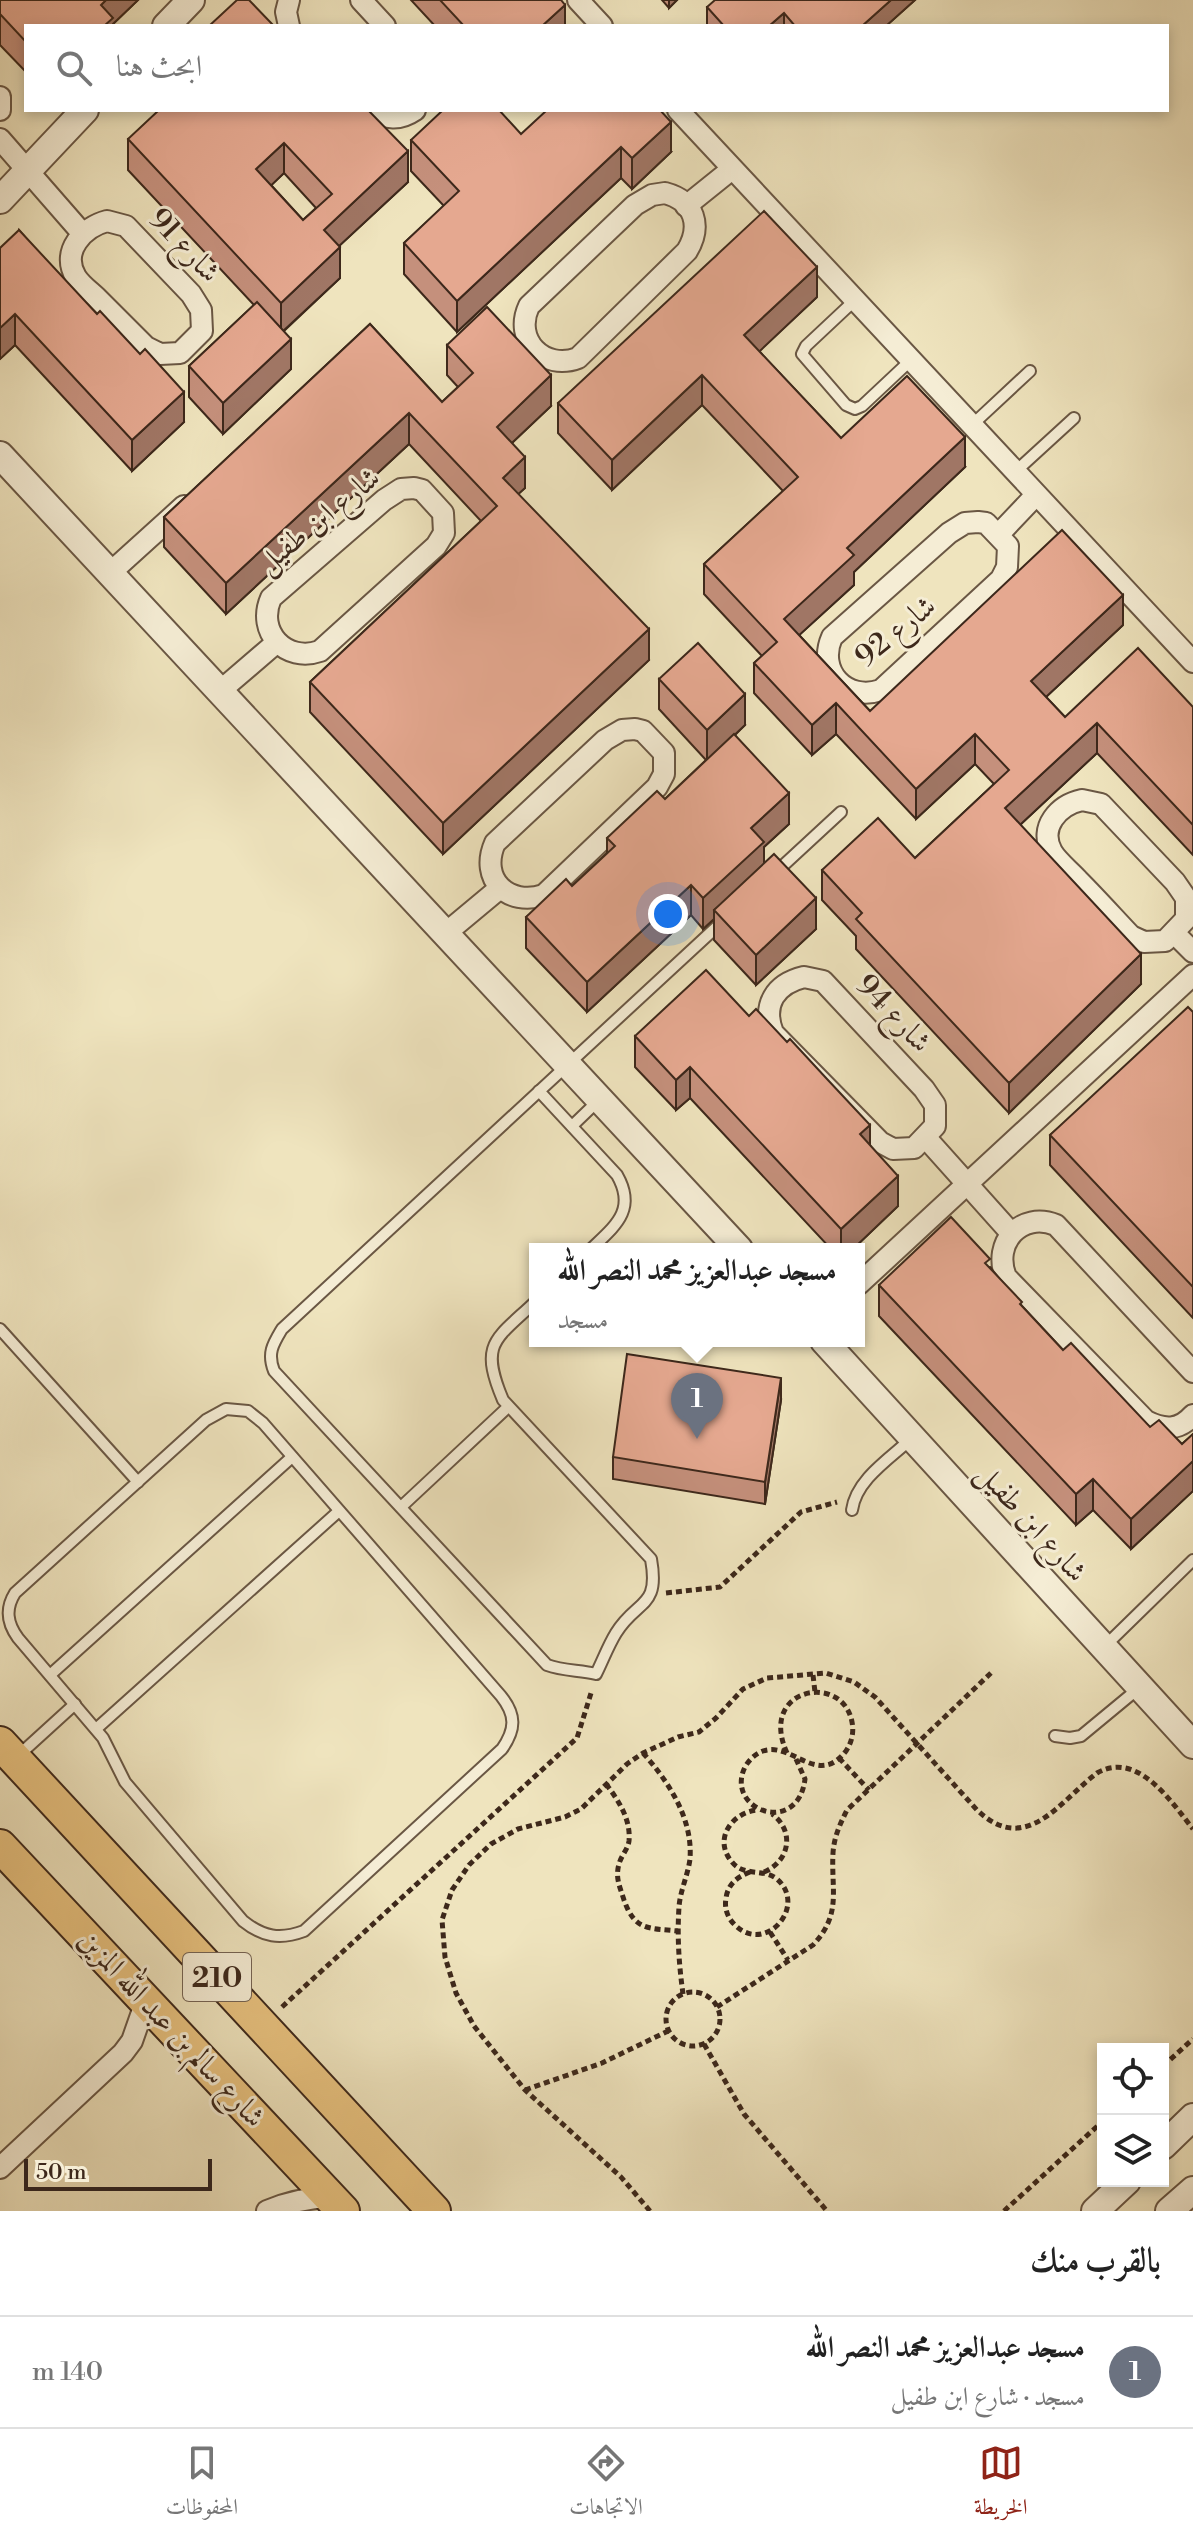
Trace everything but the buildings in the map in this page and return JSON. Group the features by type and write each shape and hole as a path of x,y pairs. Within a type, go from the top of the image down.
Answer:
{"main road":[{"name":"210","path":"8,1751 434,2211"},
{"name":"شارع سالم بن عبد الله المزين","path":"0,1846 337,2204"}],"street":[{"path":"168,24 191,0"},
{"path":"289,0 286,12 289,24"},
{"path":"361,0 383,24"},
{"path":"578,0 600,24"},
{"path":"0,97 0,110"},
{"path":"0,200 83,112"},
{"path":"374,112 397,118 410,112"},
{"path":"680,112 1193,662"},
{"path":"0,139 82,233"},
{"path":"686,206 732,169"},
{"path":"652,195 673,196 686,206 696,226 695,239 687,251 578,358 559,362 546,359 534,351 526,338 524,325 529,306 603,235 635,205 652,195"},
{"name":"شارع 91","path":"107,221 126,226 191,294 201,310 202,331 191,345 172,355 160,354 146,347 76,277 72,259 82,233 95,224 107,221"},
{"path":"0,455 733,1243"},
{"path":"110,573 204,488"},
{"name":"شارع ابن طفيل","path":"401,489 422,490 435,501 445,521 444,533 436,546 320,651 301,654 288,651 276,643 268,630 266,617 271,598 384,500 401,489"},
{"path":"999,534 1036,495"},
{"name":"شارع 92","path":"965,523 986,523 999,534 1008,546 1009,554 1001,579 881,690 862,693 848,690 837,682 829,668 827,656 832,637 949,533 965,523"},
{"path":"220,691 276,643"},
{"path":"622,730 643,731 656,742 666,761 657,787 544,895 525,899 512,896 500,888 492,875 490,862 495,843 605,740 622,730"},
{"path":"1082,800 1101,804 1175,882 1186,898 1188,911 1175,934 1157,943 1144,942 1131,936 1053,853 1048,835 1051,821 1059,809 1082,800"},
{"path":"446,933 500,888"},
{"path":"1175,934 1193,952"},
{"path":"865,1278 1193,975"},
{"name":"شارع 94","path":"804,977 823,981 924,1089 935,1105 935,1126 926,1138 914,1148 906,1150 893,1149 880,1142 773,1033 768,1014 771,1000 779,989 791,980 804,977"},
{"path":"926,1138 1011,1233"},
{"path":"1193,1372 1056,1225 1037,1221 1024,1224 1011,1233 1004,1244 1001,1258 1006,1277 1146,1421 1159,1428 1171,1429 1179,1427 1193,1415"},
{"name":"شارع ابن طفيل","path":"829,1347 1193,1745"},
{"path":"0,2168 123,2053 132,2041 146,2001"},
{"path":"1169,2140 1193,2117"},
{"path":"1095,2211 1121,2187"},
{"path":"1169,2211 1193,2190"},
{"path":"267,2211 286,2202 308,2198 337,2204"}],"lane":[{"path":"854,301 806,346 802,354 846,405 855,409 862,406 911,360"},
{"path":"972,425 1030,371"},
{"path":"1015,472 1074,418"},
{"path":"761,886 841,812"},
{"path":"529,1308 494,1342 491,1357 494,1378 508,1407 651,1559 653,1594 617,1631 596,1674 574,1668 559,1670 547,1665 274,1371 270,1360 271,1347 282,1329 727,917"},
{"path":"539,1091 617,1175 624,1187 625,1208 617,1224 597,1243"},
{"path":"572,1126 600,1100"},
{"path":"0,1329 138,1482"},
{"path":"401,1507 508,1407"},
{"path":"226,1409 248,1411 263,1423 292,1457 501,1696 510,1708 514,1722 511,1737 502,1749 304,1931 288,1937 272,1937 256,1931 243,1921 125,1782 110,1748 96,1729 12,1630 8,1611 15,1593 206,1420 226,1409"},
{"path":"852,1510 860,1486 912,1438"},
{"path":"50,1675 292,1457"},
{"path":"96,1729 339,1511"},
{"path":"1104,1647 1193,1560"},
{"path":"1055,1736 1081,1736 1140,1687"},
{"path":"8,1751 75,1704"}],"path":[{"path":"653,1594 720,1587 801,1512 854,1498"},
{"path":"717,2007 813,1945 823,1934 830,1921 835,1893 835,1838 847,1810 992,1672"},
{"path":"650,2211 621,2177 525,2090 474,2026 456,1993 445,1957 442,1920 452,1890 469,1865 491,1844 518,1829 565,1817 581,1809 643,1753 678,1737 699,1732 743,1689 767,1678 826,1673 854,1682 875,1697 977,1810 995,1824 1027,1827 1037,1823 1104,1768 1121,1766 1138,1772 1148,1780 1168,1798 1193,1829"},
{"path":"262,2025 577,1738 596,1674"},
{"path":"813,1675 815,1692"},
{"path":"759,1810 744,1793 743,1772 756,1755 777,1749 818,1766 839,1758 852,1739 851,1716 836,1698 826,1693 803,1694 793,1699 780,1719 779,1730 787,1753"},
{"path":"643,1753 663,1775 677,1801 686,1829 690,1858 679,1903 677,1948 683,1994"},
{"path":"839,1758 869,1790"},
{"path":"750,1872 732,1883 725,1903 727,1913 739,1930 760,1935 770,1932 784,1919 788,1899 779,1881 763,1872 750,1872 731,1862 724,1842 726,1831 738,1815 748,1810 769,1812 791,1808 799,1800 805,1779 796,1759"},
{"path":"606,1784 616,1797 628,1828 629,1845 619,1862 618,1872 628,1913 635,1922 646,1927 678,1931"},
{"path":"763,1872 780,1862 787,1845 783,1826 769,1812"},
{"path":"770,1932 788,1960"},
{"path":"683,1994 702,1994 717,2007 720,2024 717,2033 704,2044 687,2046 668,2031 666,2014 675,1999 683,1994"},
{"path":"525,2090 602,2063 668,2031"},
{"path":"1169,2061 1193,2039"},
{"path":"704,2044 744,2114 827,2211"},
{"path":"1004,2211 1097,2126"}],"place":[{"name":"مسجد عبدالعزيز محمد النصر الله","path":"697,1439"}]}
